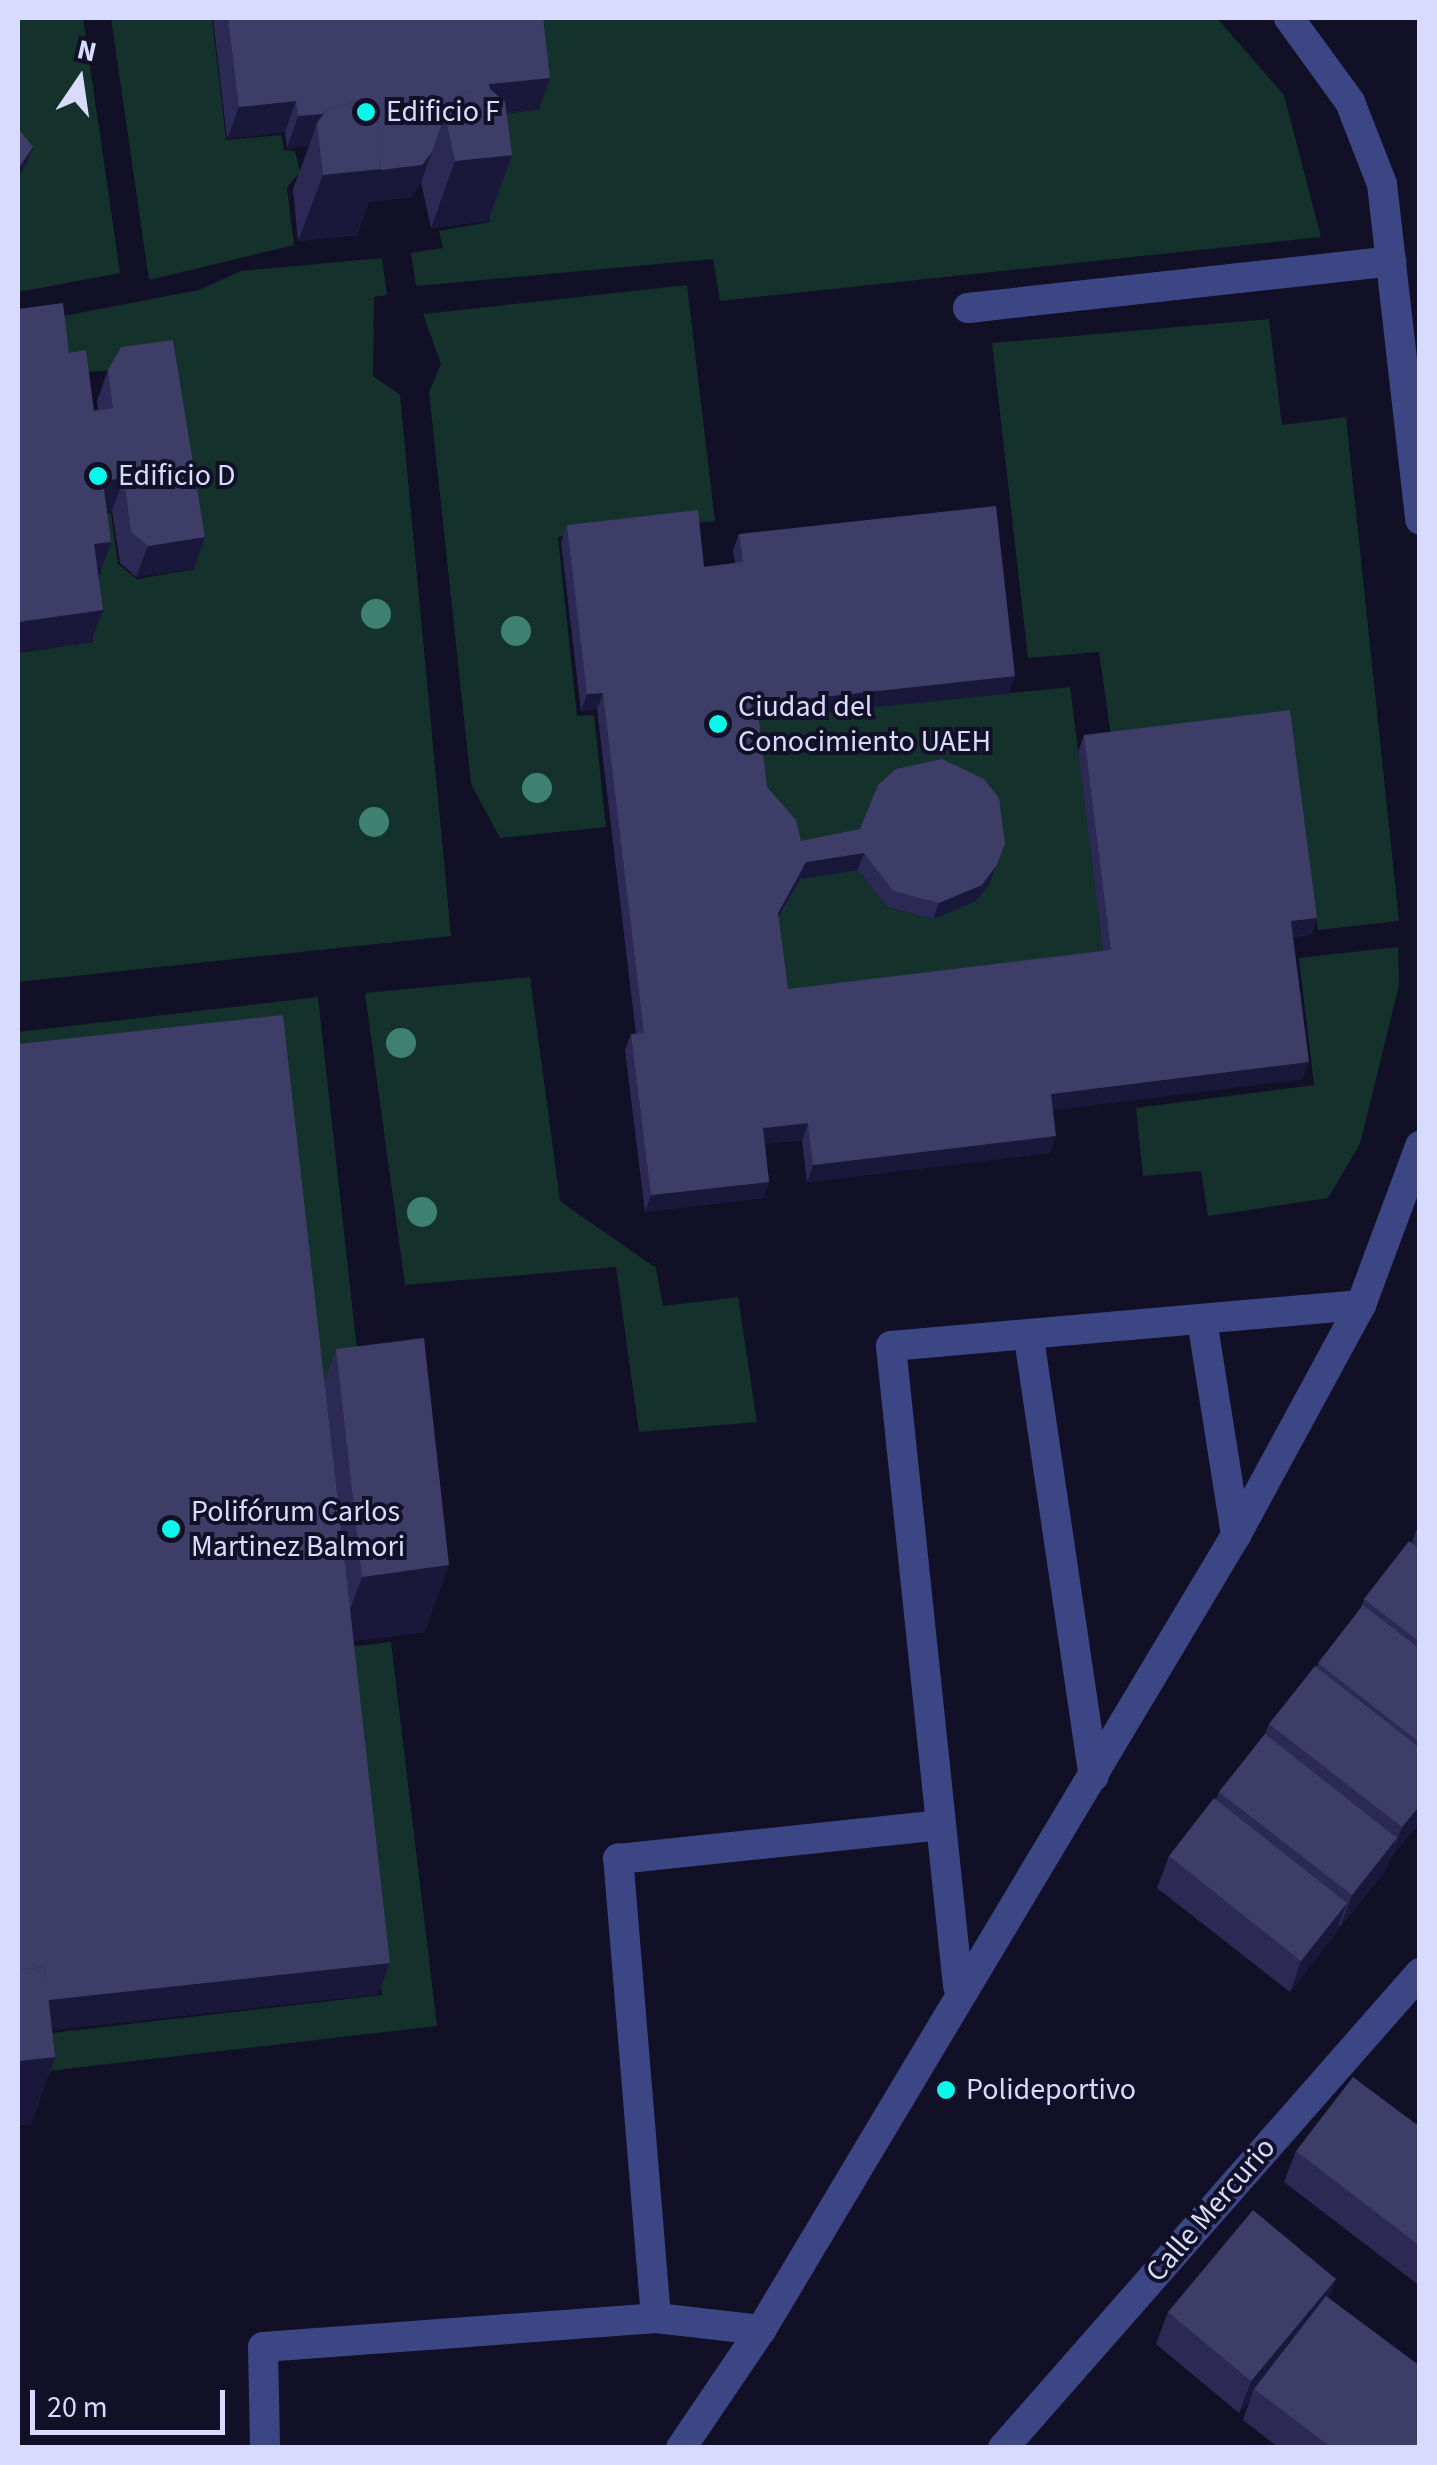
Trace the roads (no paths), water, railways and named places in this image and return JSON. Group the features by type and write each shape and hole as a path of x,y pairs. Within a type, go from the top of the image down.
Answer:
{"street":[{"path":"1289,18 1350,102 1382,184 1420,520"},
{"path":"968,308 1391,262"},
{"path":"680,2448 761,2330 958,1986 1094,1776 1236,1535 1360,1305 1420,1146"},
{"path":"958,1986 934,1826 891,1346 1030,1338 1360,1305"},
{"path":"1202,1320 1236,1535"},
{"path":"1030,1338 1094,1776"},
{"path":"656,2318 618,1859 934,1826"},
{"name":"Calle Mercurio","path":"1003,2448 1420,1973"},
{"path":"265,2448 263,2348 656,2318 761,2330"}],"place":[{"name":"Edificio F","path":"366,112"},
{"name":"Edificio D","path":"98,476"},
{"name":"Ciudad del Conocimiento UAEH","path":"718,724"},
{"name":"Polifórum Carlos Martinez Balmori","path":"171,1529"},
{"name":"Polideportivo","path":"946,2090"}]}
